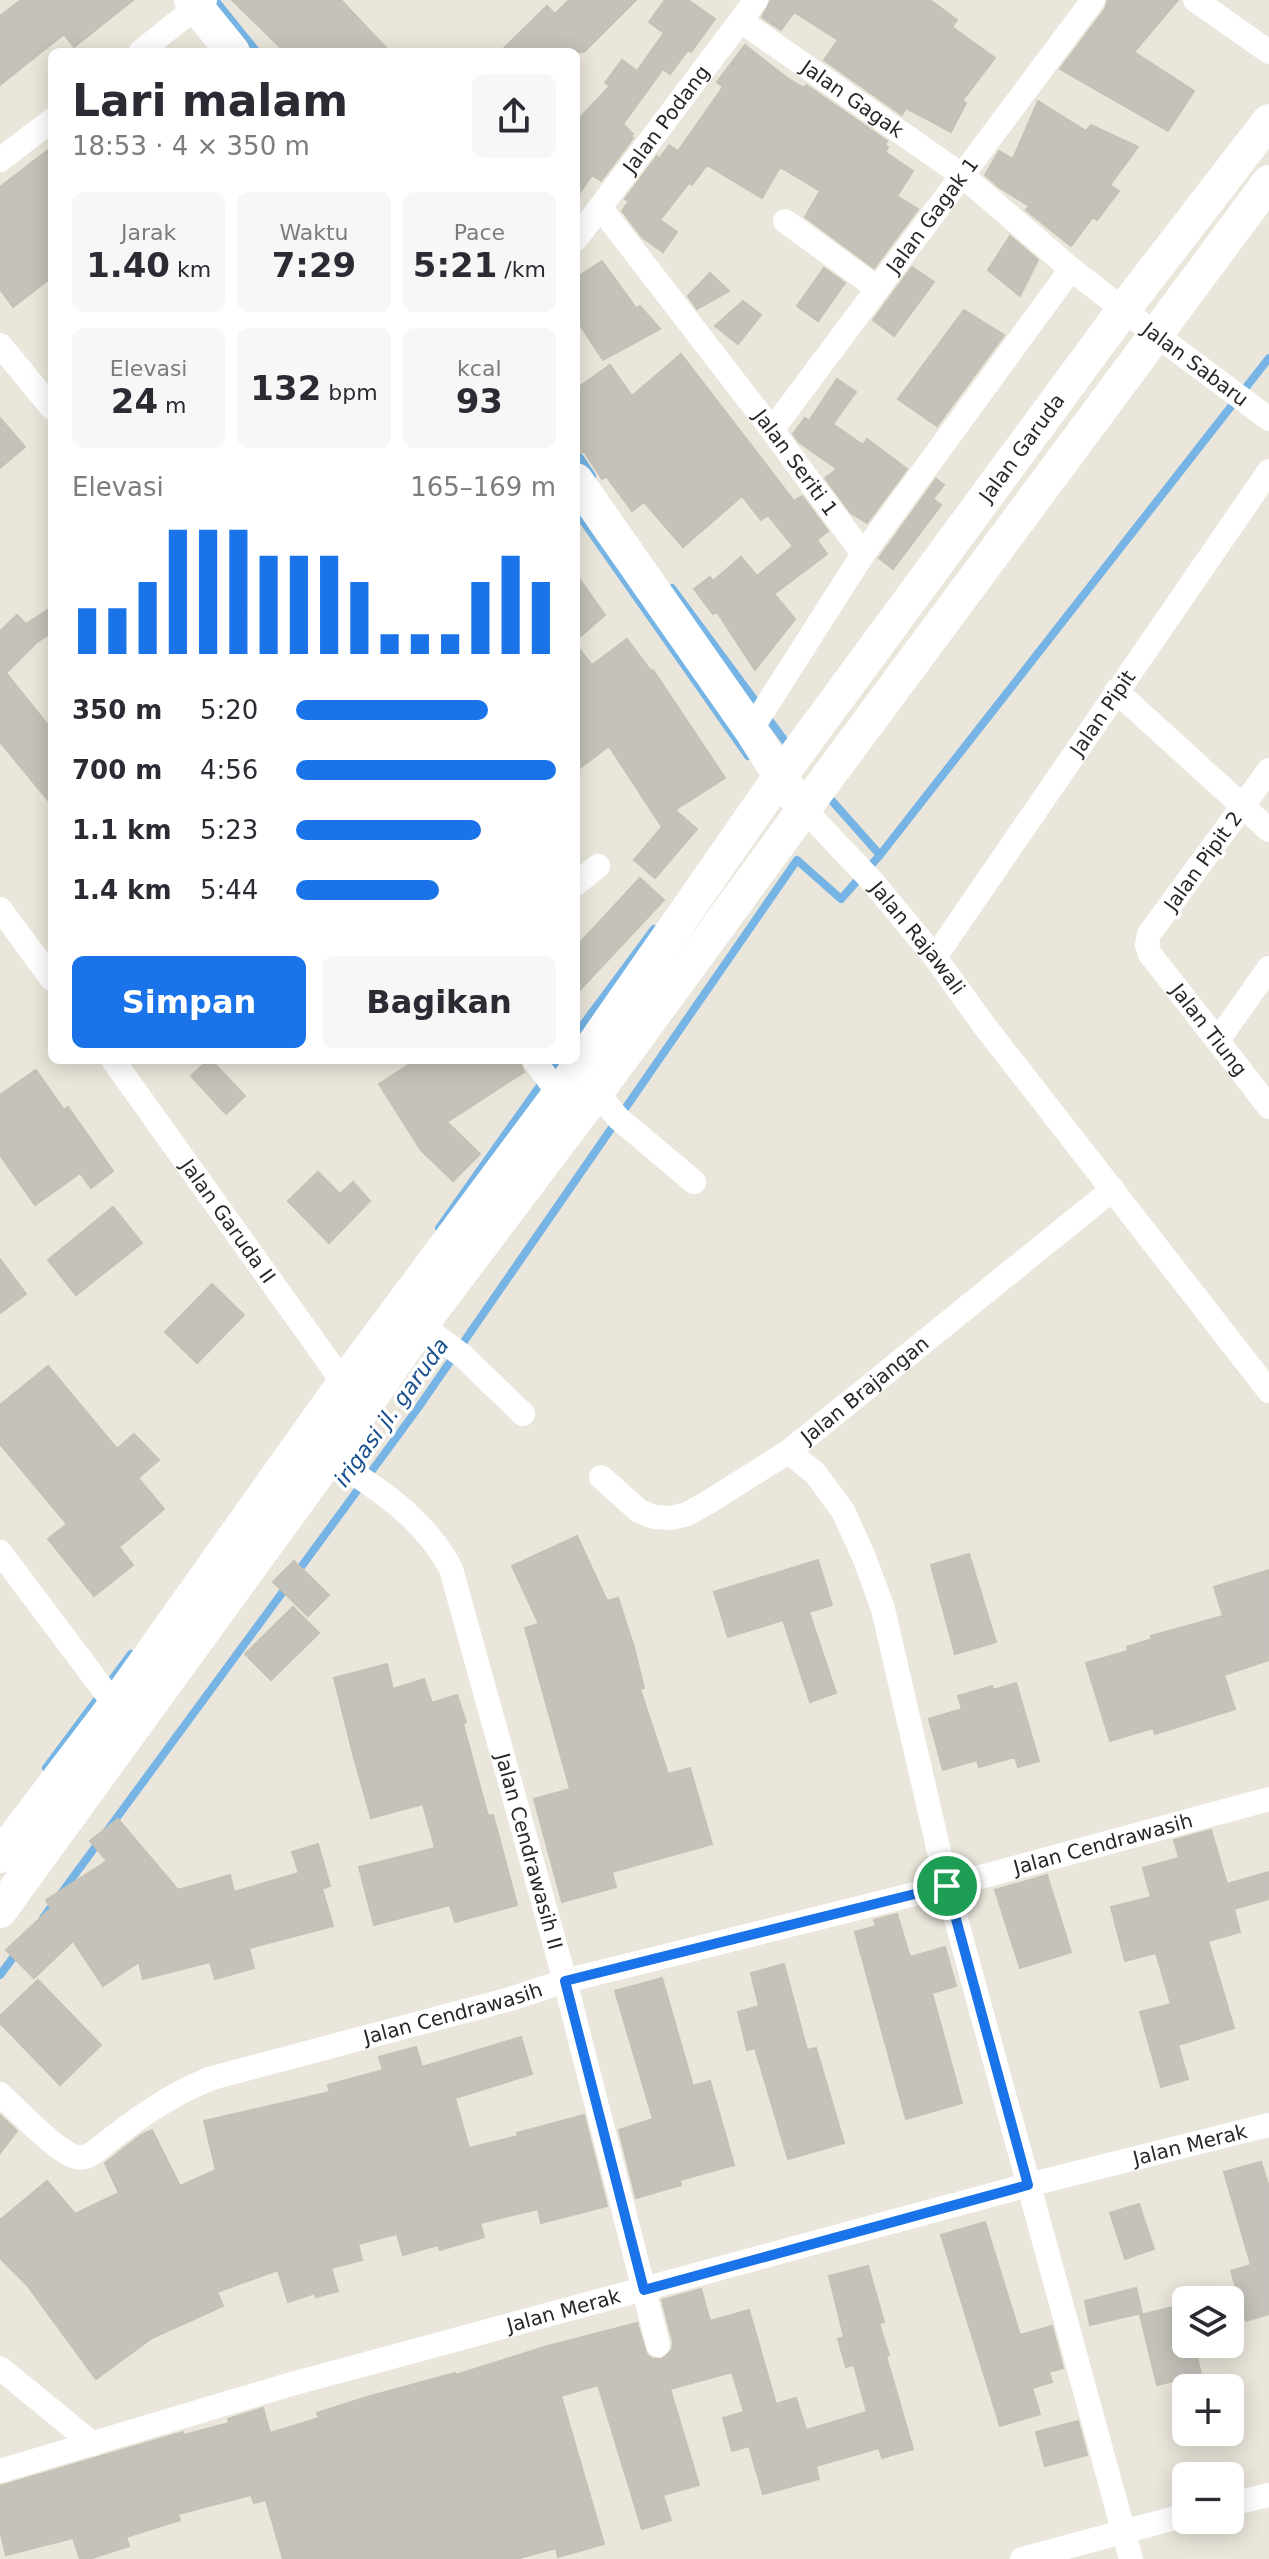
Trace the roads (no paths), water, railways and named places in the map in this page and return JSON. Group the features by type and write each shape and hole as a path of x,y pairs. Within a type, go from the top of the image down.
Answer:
{"main road":[{"path":"198,3 230,48"},
{"name":"Jalan Garuda","path":"580,1064 779,778 1124,309 1269,121"},
{"name":"Jalan Garuda","path":"353,1396 614,1112 804,809 1269,182"},
{"name":"Jalan Rajawali","path":"580,486 751,730 779,778 804,809"},
{"name":"Jalan Garuda","path":"353,1396 580,1064"},
{"path":"15,1854 329,1458 353,1396"},
{"path":"0,1911 15,1854 115,1705 353,1396"}],"street":[{"name":"Jalan Podang","path":"580,234 756,0"},
{"name":"Jalan Gagak 1","path":"772,430 1093,0"},
{"path":"1195,0 1269,52"},
{"path":"145,48 198,3"},
{"name":"Jalan Gagak","path":"741,21 963,176 1071,269"},
{"path":"0,160 48,123"},
{"name":"Jalan Seriti 1","path":"600,207 863,554"},
{"path":"785,221 877,288"},
{"path":"751,730 863,554 1071,269"},
{"name":"Jalan Sabaru","path":"1071,269 1269,419"},
{"path":"0,345 48,403"},
{"name":"Jalan Pipit","path":"935,957 1269,471"},
{"path":"1116,691 1269,830"},
{"name":"Jalan Pipit 2","path":"1150,954 1147,945 1149,934 1269,770"},
{"name":"Jalan Rajawali","path":"804,809 863,872 935,957 983,1024 1269,1391"},
{"path":"580,881 598,866"},
{"path":"0,909 48,974"},
{"name":"Jalan Tiung","path":"1150,954 1269,1107"},
{"path":"1218,1040 1269,968"},
{"name":"Jalan Garuda II","path":"116,1064 353,1396"},
{"path":"537,1064 559,1094"},
{"path":"614,1112 694,1182"},
{"name":"Jalan Brajangan","path":"601,1477 639,1511 654,1517 671,1518 687,1514 707,1503 788,1452 1113,1189"},
{"path":"421,1325 457,1351 523,1414"},
{"path":"788,1452 815,1473 843,1511 879,1596 947,1886 1131,2559"},
{"name":"Jalan Cendrawasih II","path":"329,1458 405,1511 437,1545 451,1569 565,1981 658,2345"},
{"path":"0,1552 115,1705"},
{"name":"Jalan Cendrawasih","path":"0,2094 62,2150 74,2157 88,2157 136,2119 172,2096 212,2078 510,1999 565,1981 947,1886 1269,1799"},
{"name":"Jalan Merak","path":"0,2471 288,2385 1028,2185 1269,2125"},
{"path":"0,2368 93,2444"},
{"path":"1244,2501 1269,2495"},
{"path":"1022,2559 1172,2519"}],"waterway":[{"path":"215,0 254,48"},
{"name":"irigasi jl. garuda","path":"43,1918 418,1408 797,860 841,899 880,855 1269,358"},
{"path":"580,458 592,476"},
{"path":"580,517 748,756"},
{"path":"672,588 790,748"},
{"path":"825,793 880,855"},
{"path":"580,1029 654,929"},
{"path":"439,1228 555,1064"},
{"path":"46,1768 131,1654"},
{"name":"irigasi jl. garuda","path":"0,1975 18,1951"}]}
